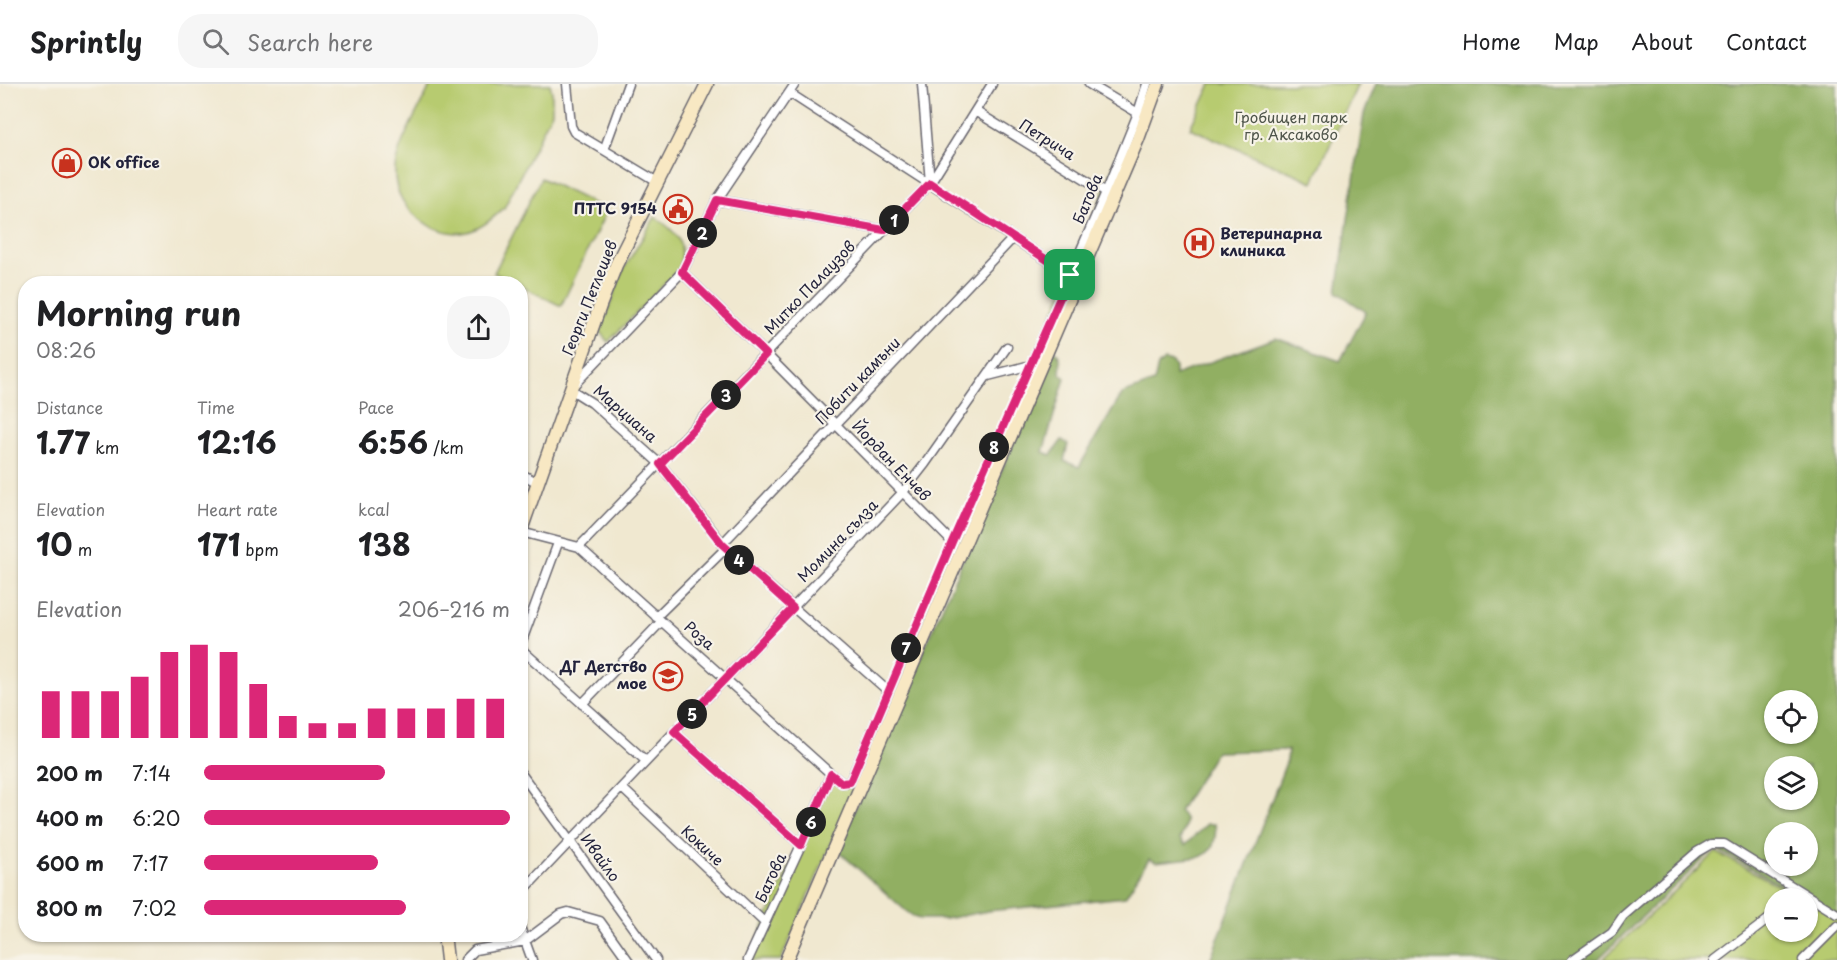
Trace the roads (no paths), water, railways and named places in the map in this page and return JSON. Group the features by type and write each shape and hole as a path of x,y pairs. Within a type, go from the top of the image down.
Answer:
{"main road":[{"name":"Георги Петлешев","path":"528,512 570,388 616,265 707,84"},
{"path":"786,960 1138,139 1158,84"},
{"path":"445,942 447,960"}],"street":[{"path":"567,84 574,132 659,183"},
{"path":"604,150 628,84"},
{"path":"570,388 682,272 717,200 791,94 795,84"},
{"path":"922,84 930,183"},
{"name":"Митко Палаузов","path":"579,547 930,183 992,84"},
{"path":"1089,84 1138,113"},
{"name":"Батова","path":"846,784 850,782 952,542 1106,192 1148,84"},
{"path":"791,94 1070,275"},
{"name":"Петрича","path":"975,111 1106,192"},
{"path":"717,200 884,230"},
{"name":"Побити камъни","path":"582,704 836,424 1014,238"},
{"name":"Йордан Енчев","path":"682,272 952,542"},
{"name":"Момина сълза","path":"528,886 903,492 1007,347"},
{"path":"988,376 1031,364"},
{"name":"Марциана","path":"570,388 592,403 660,464 724,546 888,691"},
{"path":"528,477 538,483"},
{"path":"528,534 579,547"},
{"path":"528,625 558,543"},
{"name":"Роза","path":"579,547 831,774 846,784"},
{"path":"528,654 646,762"},
{"path":"674,732 801,845"},
{"name":"Батова","path":"748,960 831,774"},
{"name":"Ивайло","path":"528,783 656,960"},
{"name":"Кокиче","path":"622,788 765,923"},
{"path":"1572,960 1612,932 1623,916 1697,852 1711,844 1724,844 1790,888"},
{"path":"1818,904 1837,914"},
{"path":"528,939 561,914 568,912 600,921 628,960"},
{"path":"1715,960 1764,923"},
{"path":"1803,960 1837,926"},
{"path":"465,960 475,950 519,942"},
{"path":"525,942 532,960"}],"place":[{"name":"OK office","path":"67,163"},
{"name":"ПТТС 9154","path":"678,209"},
{"name":"Ветеринарна клиника","path":"1199,243"},
{"name":"ДГ Детство мое","path":"668,676"}],"park label":[{"name":"Гробищен парк гр. Аксаково","path":"1291,126"}]}
